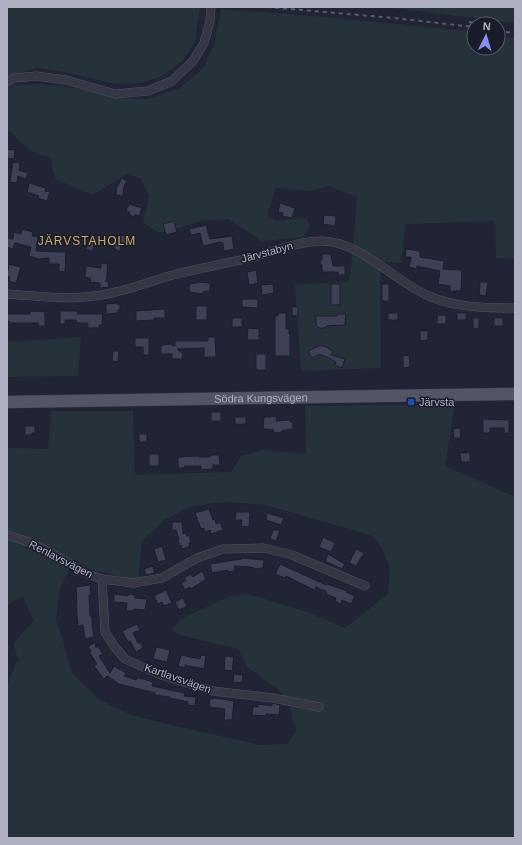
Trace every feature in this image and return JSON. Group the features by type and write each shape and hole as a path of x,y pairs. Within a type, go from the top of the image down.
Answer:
{"main road":[{"name":"Södra Kungsvägen","path":"7,402 515,394"}],"street":[{"path":"7,82 14,78 36,76 66,80 115,94 148,91 172,81 193,61 204,43 210,22 211,7"},
{"name":"Järvstabyn","path":"7,294 72,297 113,294 172,275 252,257 292,245 321,241 342,244 363,254 427,296 447,303 470,307 515,308"},
{"name":"Renlavsvägen","path":"7,535 33,544 52,553 87,574 102,579 133,583 162,578 197,558 223,550 264,548 292,555 365,586"},
{"name":"Kartlavsvägen","path":"102,579 105,632 125,659 162,675 213,691 273,698 319,707"}],"shaded area":[{"path":"7,7 200,8 195,42 182,61 160,77 139,83 115,84 69,73 38,68 7,76"},
{"path":"385,7 515,7 515,23 506,22 506,16 466,17"},
{"path":"221,9 336,18 466,31 466,56 506,56 506,37 515,38 515,259 496,258 495,221 406,224 401,263 380,261 381,368 301,371 295,285 350,281 357,197 328,186 311,191 276,188 267,216 277,221 307,218 310,226 303,237 262,241 229,219 202,221 160,233 143,223 149,196 141,179 128,174 92,195 55,179 50,158 29,150 9,131 7,132 7,88 14,85 41,84 77,88 114,98 147,99 180,88 204,67 214,45"},
{"path":"81,337 78,376 7,377 7,342"},
{"path":"455,404 445,466 515,497 515,838 7,838 7,685 18,659 13,644 34,620 22,596 7,605 7,448 48,449 51,411 133,411 135,475 231,472 241,456 263,450 306,454 305,406","holes":["229,502 266,505 373,536 382,548 390,568 388,594 345,628 307,612 248,594 230,596 181,619 172,630 180,635 239,649 247,667 280,691 291,710 296,731 287,744 260,745 131,715 100,700 72,673 56,618 59,591 74,560 90,569 125,578 138,579 142,541 163,521 189,507 208,504"]}],"building":[{"path":"7,149 15,150 14,159 7,158"},
{"path":"13,162 20,163 19,170 28,173 26,179 18,176 17,183 10,182"},
{"path":"122,178 127,181 124,186 123,196 116,195 117,187"},
{"path":"29,183 46,188 45,191 50,192 47,201 38,198 39,196 27,192"},
{"path":"280,203 295,208 292,218 282,216 283,213 278,212"},
{"path":"129,204 142,208 139,216 135,214 135,217 129,215 130,212 126,211"},
{"path":"324,215 336,216 335,226 323,224"},
{"path":"174,221 177,232 166,235 163,224"},
{"path":"206,225 210,239 232,236 234,249 224,251 223,243 220,242 203,246 200,233 191,235 189,229"},
{"path":"22,229 33,232 32,236 38,237 36,251 66,252 65,272 59,271 59,264 49,264 49,258 39,259 29,256 31,247 15,243 13,249 7,247 7,238 13,239 14,232 21,234"},
{"path":"117,234 129,237 127,246 121,245 120,251 114,249"},
{"path":"89,239 95,241 92,251 86,249"},
{"path":"406,249 420,251 420,257 444,261 443,269 462,270 461,291 450,291 450,286 438,284 440,271 417,266 417,269 409,267 411,257 405,257"},
{"path":"322,254 331,254 333,266 345,266 345,275 338,275 338,272 322,272 320,260 322,260"},
{"path":"101,263 108,264 106,282 108,281 109,287 100,288 100,283 90,282 91,279 85,277 86,266 101,268"},
{"path":"9,264 21,267 16,283 9,281 10,277 7,276"},
{"path":"256,270 258,283 249,285 247,272"},
{"path":"196,282 210,283 210,291 203,292 203,294 189,292 189,284"},
{"path":"480,282 488,282 486,296 479,295"},
{"path":"273,284 274,293 262,295 261,285"},
{"path":"331,284 340,284 340,305 331,305"},
{"path":"382,284 389,284 389,301 382,301"},
{"path":"242,299 258,299 258,308 242,307"},
{"path":"118,303 118,305 120,305 120,310 118,310 118,313 106,314 106,304"},
{"path":"196,306 207,306 207,320 196,320"},
{"path":"292,307 298,307 298,315 292,316"},
{"path":"165,309 165,318 136,321 136,311"},
{"path":"30,311 45,312 45,326 38,326 38,323 9,323 9,321 7,321 7,314 30,314"},
{"path":"60,311 78,311 77,314 103,314 102,325 99,325 99,328 88,328 88,323 77,323 76,320 65,320 65,324 60,324"},
{"path":"278,313 286,313 286,329 289,329 290,334 290,356 275,356 275,316 278,316"},
{"path":"388,313 398,313 398,320 388,320"},
{"path":"457,313 466,313 466,320 457,320"},
{"path":"337,314 346,314 345,325 319,328 316,325 316,316 337,316"},
{"path":"437,315 446,315 446,324 437,324"},
{"path":"232,318 242,318 242,327 232,327"},
{"path":"473,318 479,318 479,329 473,328"},
{"path":"494,318 503,318 503,326 494,326"},
{"path":"248,328 259,329 259,340 247,340"},
{"path":"420,331 428,331 428,340 420,341"},
{"path":"208,337 215,337 216,357 204,357 204,348 177,349 183,354 182,359 172,359 172,354 161,354 161,345 169,344 175,346 175,341 208,341"},
{"path":"135,338 149,338 149,355 143,355 143,347 135,347"},
{"path":"318,346 324,346 333,351 331,355 345,359 342,368 335,365 336,362 323,355 318,355 312,358 308,351"},
{"path":"113,351 119,351 118,362 112,361"},
{"path":"256,354 266,354 266,370 256,370"},
{"path":"409,355 410,367 403,368 403,356"},
{"path":"211,412 221,412 221,421 211,421"},
{"path":"235,417 246,417 246,424 235,424"},
{"path":"264,417 277,417 276,421 290,420 290,422 293,422 293,429 281,431 281,433 273,432 274,430 263,429"},
{"path":"483,419 509,420 509,433 504,433 504,428 490,428 490,433 483,433"},
{"path":"25,426 35,426 35,433 32,433 32,435 25,435"},
{"path":"460,428 461,438 454,438 453,429"},
{"path":"139,434 147,434 147,442 139,442"},
{"path":"460,453 470,453 470,462 461,462"},
{"path":"149,454 159,454 159,466 149,466"},
{"path":"210,455 219,455 220,465 213,465 213,469 201,470 201,466 184,466 184,468 178,468 178,457 210,457"},
{"path":"209,509 213,520 215,519 216,524 220,522 223,530 211,534 210,530 205,532 204,528 201,529 195,513"},
{"path":"236,512 250,512 249,527 241,526 242,520 235,520"},
{"path":"267,513 284,518 281,525 266,520"},
{"path":"172,522 182,522 183,534 186,533 187,536 189,536 191,542 189,543 190,546 182,549 176,530 172,530"},
{"path":"273,530 280,530 276,541 270,539"},
{"path":"323,537 335,543 331,552 319,547"},
{"path":"162,546 166,560 158,562 154,549"},
{"path":"356,549 364,553 356,566 349,563"},
{"path":"328,554 345,564 342,569 325,561"},
{"path":"242,558 264,560 263,568 254,569 250,567 234,566 235,571 228,572 228,570 212,573 210,564"},
{"path":"280,564 326,585 327,584 347,591 346,592 355,596 351,604 342,600 341,604 335,601 336,598 326,594 327,592 316,587 314,590 286,576 285,578 275,574"},
{"path":"153,566 155,573 146,575 144,569"},
{"path":"202,571 206,579 191,589 190,587 185,590 181,583 186,581 184,578 191,574 193,577"},
{"path":"90,585 90,616 92,616 94,637 85,639 83,625 78,626 76,587"},
{"path":"166,590 172,603 164,606 162,602 158,604 154,596"},
{"path":"114,594 128,596 128,594 135,595 135,598 147,599 145,610 134,609 133,611 126,611 127,603 114,602"},
{"path":"183,598 187,606 179,610 175,602"},
{"path":"137,624 140,630 133,633 138,643 140,642 143,648 136,652 122,631"},
{"path":"95,642 96,648 98,646 103,654 99,656 110,673 114,666 126,673 124,676 136,680 137,678 140,678 153,682 152,686 185,693 184,696 196,697 195,706 188,705 188,702 155,695 155,693 119,684 107,676 104,679 94,666 97,664 89,652 91,651 88,647"},
{"path":"156,647 170,650 167,662 153,659"},
{"path":"181,655 200,659 201,655 206,656 204,669 185,665 185,668 178,666"},
{"path":"225,656 234,657 232,671 224,670"},
{"path":"234,674 243,675 242,683 233,682"},
{"path":"215,698 234,701 232,720 224,720 225,709 209,707 210,699"},
{"path":"272,703 280,705 279,715 252,715 253,706 258,707 258,704 272,706"}],"railway":[{"path":"267,7 466,26"},
{"path":"506,32 515,33"}],"place":[{"name":"Järvsta","path":"411,402"}],"district":[{"name":"JÄRVSTAHOLM","path":"87,241"}]}
